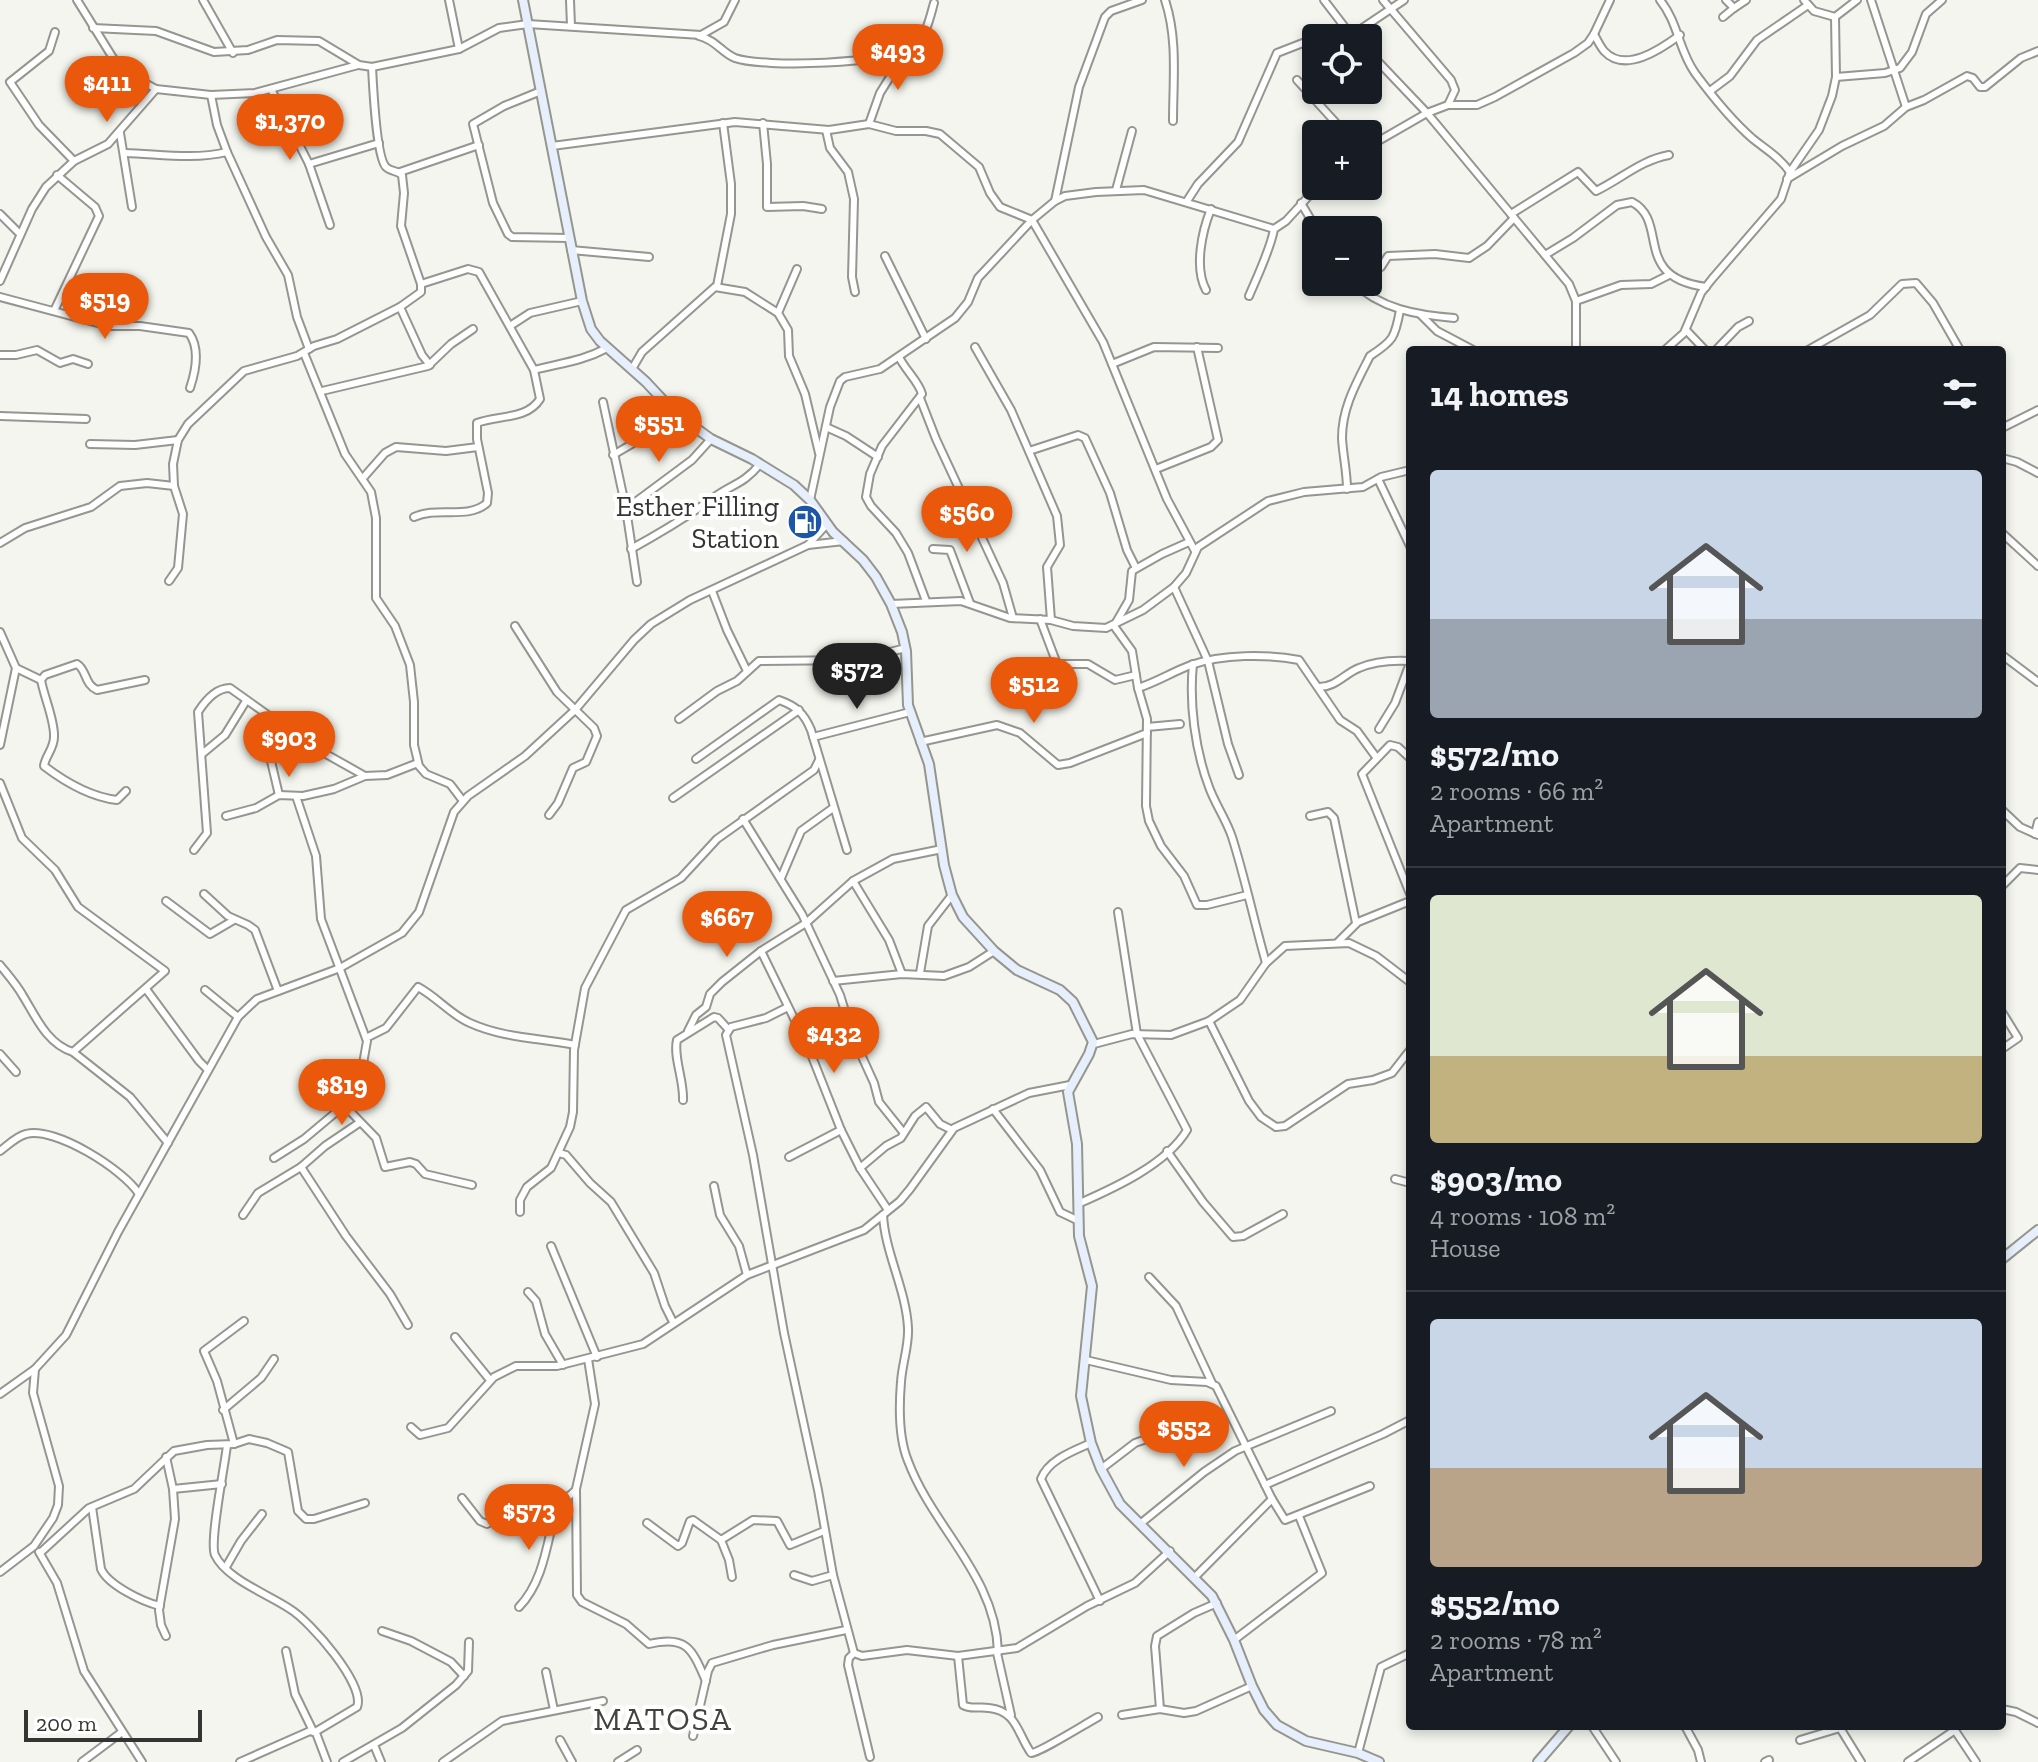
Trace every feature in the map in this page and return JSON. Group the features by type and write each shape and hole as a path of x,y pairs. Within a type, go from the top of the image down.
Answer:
{"street":[{"path":"77,0 113,58 129,74 156,89 211,95 255,93 359,65"},
{"path":"203,0 233,53"},
{"path":"449,0 459,49"},
{"path":"523,0 571,250 591,329 675,413 711,439 794,485 863,560 891,604 906,648 910,712 931,775 952,895 963,917 994,951 1023,973 1066,994 1075,1004 1094,1044"},
{"path":"570,0 571,26"},
{"path":"695,35 710,32 722,23 735,0"},
{"path":"1055,201 1079,87 1105,17 1111,11 1142,0"},
{"path":"1165,0 1172,20 1174,50 1173,121"},
{"path":"1324,0 1342,24"},
{"path":"1383,0 1451,80 1455,90 1448,105"},
{"path":"1370,24 1404,0"},
{"path":"1382,139 1427,113 1448,105 1477,105 1495,97 1574,53 1594,34 1610,0"},
{"path":"1660,0 1680,35 1693,71 1737,123 1778,157 1788,175"},
{"path":"1726,0 1734,8"},
{"path":"1723,17 1746,0"},
{"path":"1710,91 1730,76 1757,40 1806,3 1828,17 1835,17 1857,0"},
{"path":"1871,0 1906,107"},
{"path":"1836,77 1894,70 1906,62 1926,14 1942,0"},
{"path":"93,28 156,31 214,52 233,53 277,40 323,42 359,65 372,67 459,49 499,28 528,24 571,26 695,35 715,41 733,57 812,65 906,51 919,42 934,3"},
{"path":"1669,346 1686,330 1706,287 1781,199 1788,175 1819,130 1836,77 1835,17"},
{"path":"55,32 49,51 10,82 39,125 74,161"},
{"path":"1594,34 1604,51 1612,57 1628,60 1640,58 1680,35"},
{"path":"1187,201 1198,184 1238,142 1277,53 1302,43"},
{"path":"869,124 880,93 906,51"},
{"path":"1788,175 1884,126 1906,107 1967,76 1980,87 1985,87 2021,58 2038,51"},
{"path":"1382,66 1427,113 1569,284 1576,301 1576,346"},
{"path":"372,67 379,143 385,166 400,172 479,145"},
{"path":"1297,80 1333,120"},
{"path":"0,281 37,199 57,175 74,161 108,144 120,133 156,89"},
{"path":"271,89 309,164 330,225"},
{"path":"541,91 473,123 493,203 508,234 512,237 569,238"},
{"path":"211,95 227,152 266,237 288,275 307,351 345,454 371,492 376,514 376,598 395,626 411,670 414,745 418,763 426,774 450,784 463,801"},
{"path":"552,146 723,123 763,123 826,130 869,124 896,131 940,134 979,167 1000,207 1032,220 1097,330 1156,469 1195,551"},
{"path":"632,369 642,352 717,286 731,214 731,184 723,123"},
{"path":"763,123 768,208 803,206 822,209"},
{"path":"826,130 830,148 848,172 854,199 852,277 855,292"},
{"path":"1116,190 1132,131"},
{"path":"120,133 132,207"},
{"path":"309,164 379,143"},
{"path":"125,153 175,157 227,152"},
{"path":"1382,265 1388,256 1435,254 1469,258 1487,246 1512,216 1578,172 1596,191 1640,165 1669,155"},
{"path":"169,581 178,568 183,514 174,486 173,464 178,440 188,424 244,371 337,339 420,295 421,284 401,226 404,193 400,172"},
{"path":"54,311 99,216 95,207 57,175"},
{"path":"810,500 835,392 843,378 877,370 926,339 963,309 978,278 1032,220 1055,201 1068,195 1144,190 1274,229"},
{"path":"1249,296 1274,229 1286,221 1304,200"},
{"path":"1545,255 1617,205 1632,202 1643,212 1658,256 1669,275 1691,285 1706,287"},
{"path":"1301,203 1309,216"},
{"path":"1206,290 1199,270 1205,227 1211,209"},
{"path":"0,214 20,234"},
{"path":"571,250 649,257"},
{"path":"885,256 926,339"},
{"path":"414,517 436,510 476,510 487,503 488,493 478,447 479,422 507,417 533,408 540,402 534,370 478,271 468,269 421,284"},
{"path":"778,313 797,269"},
{"path":"1576,301 1621,285 1651,284 1669,275"},
{"path":"1814,346 1870,315 1902,284 1912,282 1933,303 1958,346"},
{"path":"717,286 745,292 778,313 788,330 789,356 804,390 820,456"},
{"path":"1372,296 1400,310 1454,318"},
{"path":"0,297 109,326 140,326 189,333 194,343 196,367 190,388"},
{"path":"510,326 530,313 582,301"},
{"path":"400,307 422,355 430,365"},
{"path":"1347,489 1342,434 1350,393 1364,373 1370,356 1384,349 1392,340 1400,310"},
{"path":"1419,313 1437,331 1463,346"},
{"path":"1722,346 1738,327 1749,321"},
{"path":"322,391 430,365 451,344 473,329"},
{"path":"1686,330 1701,346"},
{"path":"975,347 1007,401 1052,501 1060,536 1059,547 1047,567 1051,620"},
{"path":"1112,364 1154,347 1218,348"},
{"path":"1156,469 1211,447 1218,440 1197,347"},
{"path":"534,370 564,361 584,360 607,348"},
{"path":"0,355 37,350 60,363 76,359 88,364"},
{"path":"899,357 908,375 920,385 922,394 893,429 878,457 867,486 866,499 896,533 908,553 926,601"},
{"path":"920,398 941,451 1003,583 1013,618"},
{"path":"603,402 626,509 637,582"},
{"path":"2006,426 2038,410"},
{"path":"613,455 654,431 675,413"},
{"path":"0,416 86,419"},
{"path":"826,427 850,438 878,457"},
{"path":"1029,451 1078,435 1085,438 1110,493 1127,550 1136,568"},
{"path":"626,509 692,460 711,439"},
{"path":"90,444 135,445 178,440"},
{"path":"363,478 385,453 396,447 459,451 478,447"},
{"path":"2006,459 2038,473"},
{"path":"631,549 743,482 760,464"},
{"path":"891,604 957,601 1013,618 1051,620 1093,628 1114,626 1174,587 1188,569 1195,551 1204,542 1268,501 1304,492 1363,487 1406,471"},
{"path":"1378,479 1406,538"},
{"path":"0,543 25,528 91,507 120,486 147,483 174,486"},
{"path":"808,545 827,524"},
{"path":"2006,537 2038,566"},
{"path":"0,1394 35,1369 66,1335 139,1194 238,1017 253,1002 340,968 391,940 411,924 419,912 454,812 463,801 525,756 575,710 641,632 685,603 808,545 844,541"},
{"path":"1114,626 1128,602 1130,579 1136,568 1189,542"},
{"path":"933,549 950,550 970,603"},
{"path":"1174,587 1208,661 1228,744 1239,775"},
{"path":"712,591 747,671"},
{"path":"1040,619 1058,664 1088,664 1115,680 1136,675"},
{"path":"515,626 557,692 595,730 597,741 586,762 573,768 558,803 549,815"},
{"path":"1114,626 1131,649 1147,730 1147,810 1161,846 1180,869 1197,905 1247,895"},
{"path":"0,632 16,668 0,745"},
{"path":"679,719 717,691 737,681 755,663 766,660 857,660 906,648"},
{"path":"1138,688 1193,664 1208,661 1250,657 1296,659 1305,666 1343,723 1357,731 1376,757"},
{"path":"2006,658 2038,682"},
{"path":"1319,687 1333,685 1362,666 1385,661 1406,662"},
{"path":"41,680 45,675 77,664 88,684 97,690 145,680"},
{"path":"1193,664 1193,708 1202,763 1210,790 1229,828 1266,963"},
{"path":"16,668 41,680 55,734 53,748 44,766 73,785 101,797 117,800 126,791"},
{"path":"1379,729 1395,703 1406,673"},
{"path":"194,850 207,832 198,723 200,708 217,691 226,688 343,765 365,776"},
{"path":"202,754 224,737 246,701"},
{"path":"696,759 777,701 799,710 805,715 813,737 847,850"},
{"path":"673,798 799,710"},
{"path":"813,737 910,712"},
{"path":"920,742 997,725 1020,733 1058,765 1070,763 1147,730 1180,724"},
{"path":"279,795 270,757 284,727"},
{"path":"1406,755 1392,745 1362,772 1406,884"},
{"path":"520,1212 520,1200 527,1187 536,1177 551,1169 572,1120 575,1045 585,988 626,910 681,878 706,848 814,770 819,760"},
{"path":"226,816 256,808 279,795 296,796 334,789 365,776 387,775 418,763"},
{"path":"0,783 22,838 55,870 78,907 130,948 165,970 73,1052"},
{"path":"274,1158 304,1139 347,1103 361,1075 366,1038 320,915 321,891 313,842 296,796"},
{"path":"781,878 801,831 833,808"},
{"path":"1310,816 1328,812 1334,818 1356,923"},
{"path":"2006,814 2020,827 2037,835 2038,822"},
{"path":"743,819 806,923 833,981 879,1102 903,1132"},
{"path":"688,1031 696,1015 706,1007 710,994 761,951 806,923 853,881 893,859 942,849"},
{"path":"2006,882 2020,868 2038,870"},
{"path":"853,881 889,940 902,974"},
{"path":"204,894 234,920 255,930 278,991"},
{"path":"920,973 928,926 952,895"},
{"path":"166,901 210,934 234,920"},
{"path":"1338,942 1356,923 1406,903"},
{"path":"1080,1203 1124,1183 1167,1151 1183,1136 1187,1127 1137,1034 1118,912"},
{"path":"1379,1762 1286,1732 1264,1710 1217,1603 1170,1551 1116,1499 1101,1469 1091,1443 1081,1396 1092,1286 1079,1236 1077,1144 1069,1100 1070,1085 1094,1044 1137,1034 1171,1035 1209,1021 1240,1000 1266,963 1285,946 1338,942 1367,951 1406,979"},
{"path":"761,951 809,1049 841,1130 886,1212 905,1298 908,1329 901,1382 905,1454 937,1515 982,1586 996,1635 1011,1716 1027,1748 1034,1754 1098,1717"},
{"path":"833,981 920,973 948,975 969,967 994,951"},
{"path":"0,965 23,994 41,1027 61,1046 130,1097 168,1143"},
{"path":"366,1038 386,1028 418,987 471,1024 506,1036 575,1045"},
{"path":"146,989 208,1070"},
{"path":"205,990 238,1017"},
{"path":"728,1029 766,1018 788,1007"},
{"path":"683,1100 684,1084 675,1046 678,1038 716,1017 728,1029"},
{"path":"2006,1018 2018,1038 2006,1046"},
{"path":"1209,1021 1249,1101 1261,1117 1276,1127 1285,1126 1348,1084 1391,1074 1406,1055"},
{"path":"728,1029 728,1052 753,1155 771,1264 833,1575 854,1653 848,1665 870,1757"},
{"path":"0,1054 16,1072"},
{"path":"411,1427 420,1435 447,1429 490,1380 503,1370 516,1366 563,1365 639,1346 747,1275 849,1237 886,1212 910,1189 952,1130 1029,1093 1070,1085"},
{"path":"347,1103 347,1108 359,1123 376,1138 385,1167 410,1162 425,1174 472,1185"},
{"path":"860,1168 886,1146 900,1139 917,1113 926,1107 940,1124 952,1130"},
{"path":"993,1109 1040,1170 1060,1212 1079,1221"},
{"path":"243,1215 258,1193 301,1167 359,1123"},
{"path":"789,1157 841,1130"},
{"path":"0,1151 25,1134 52,1134 90,1154 132,1183 139,1194"},
{"path":"1167,1151 1203,1202 1233,1237 1243,1236 1283,1214"},
{"path":"559,1153 566,1155 611,1202 656,1275 673,1322"},
{"path":"301,1167 352,1245 390,1294 408,1325"},
{"path":"1395,1179 1406,1182"},
{"path":"714,1186 718,1209 740,1248 747,1275"},
{"path":"2006,1256 2038,1230"},
{"path":"551,1246 597,1357"},
{"path":"1149,1277 1176,1306 1212,1383 1218,1388 1285,1520 1370,1486"},
{"path":"528,1292 536,1301 545,1334 563,1365"},
{"path":"240,1762 253,1760 302,1733 314,1732 357,1707 359,1698 339,1662 307,1622 292,1610 252,1589 218,1560 213,1547 230,1444 217,1381 204,1351 244,1321"},
{"path":"455,1337 490,1380"},
{"path":"223,1410 261,1378 274,1359"},
{"path":"588,1359 595,1408 576,1489 575,1584 579,1599 626,1624 649,1644 665,1641 686,1645 706,1681"},
{"path":"1086,1360 1171,1380 1212,1383"},
{"path":"0,1572 34,1546 57,1510 59,1491 33,1393 35,1369"},
{"path":"1140,1524 1235,1451 1331,1411"},
{"path":"1265,1485 1406,1422"},
{"path":"1101,1469 1135,1443 1152,1437"},
{"path":"40,1553 92,1507 132,1491 178,1449 252,1439 288,1452 298,1511 306,1519 365,1503"},
{"path":"1091,1443 1058,1460 1042,1473 1041,1479 1100,1601"},
{"path":"166,1457 173,1489 175,1525 160,1606 160,1621 166,1636"},
{"path":"173,1489 222,1484"},
{"path":"519,1607 535,1586 556,1509 576,1489"},
{"path":"462,1498 476,1517 487,1524 513,1506 556,1509"},
{"path":"1195,1577 1272,1499"},
{"path":"92,1507 101,1569 105,1577 146,1602 160,1606"},
{"path":"226,1567 262,1514"},
{"path":"1234,1640 1321,1574 1322,1569 1299,1516"},
{"path":"647,1523 678,1546 693,1520 721,1540 732,1577"},
{"path":"721,1540 753,1520 777,1521 790,1545 824,1531"},
{"path":"34,1546 57,1583 79,1660 142,1762"},
{"path":"854,1653 862,1656 907,1650 958,1656 998,1652 1028,1643 1079,1611 1138,1580 1170,1551"},
{"path":"794,1575 812,1581 833,1575"},
{"path":"1160,1709 1155,1646 1157,1636 1217,1603"},
{"path":"693,1736 709,1667 715,1662 773,1645 846,1630"},
{"path":"382,1631 413,1641 451,1662 464,1676"},
{"path":"343,1762 402,1728 464,1676 468,1671 469,1642"},
{"path":"286,1651 295,1694 327,1762"},
{"path":"1358,1753 1381,1667 1406,1655"},
{"path":"958,1656 965,1706 990,1708 1011,1716"},
{"path":"546,1672 554,1710"},
{"path":"1122,1715 1160,1709 1184,1713 1196,1711 1252,1686"},
{"path":"443,1762 502,1721 603,1701"},
{"path":"2006,1710 2038,1723"},
{"path":"1538,1762 1566,1730"},
{"path":"1595,1730 1616,1762"},
{"path":"1687,1730 1701,1762"},
{"path":"1800,1740 1830,1730"},
{"path":"1843,1730 1861,1762"},
{"path":"1908,1762 1951,1730"},
{"path":"1955,1730 1976,1762"},
{"path":"82,1762 122,1732"},
{"path":"560,1740 572,1762"},
{"path":"374,1745 381,1762"},
{"path":"618,1762 637,1750"}],"place":[{"name":"Esther Filling Station","path":"805,522"}],"district":[{"name":"MATOSA","path":"663,1719"}]}
